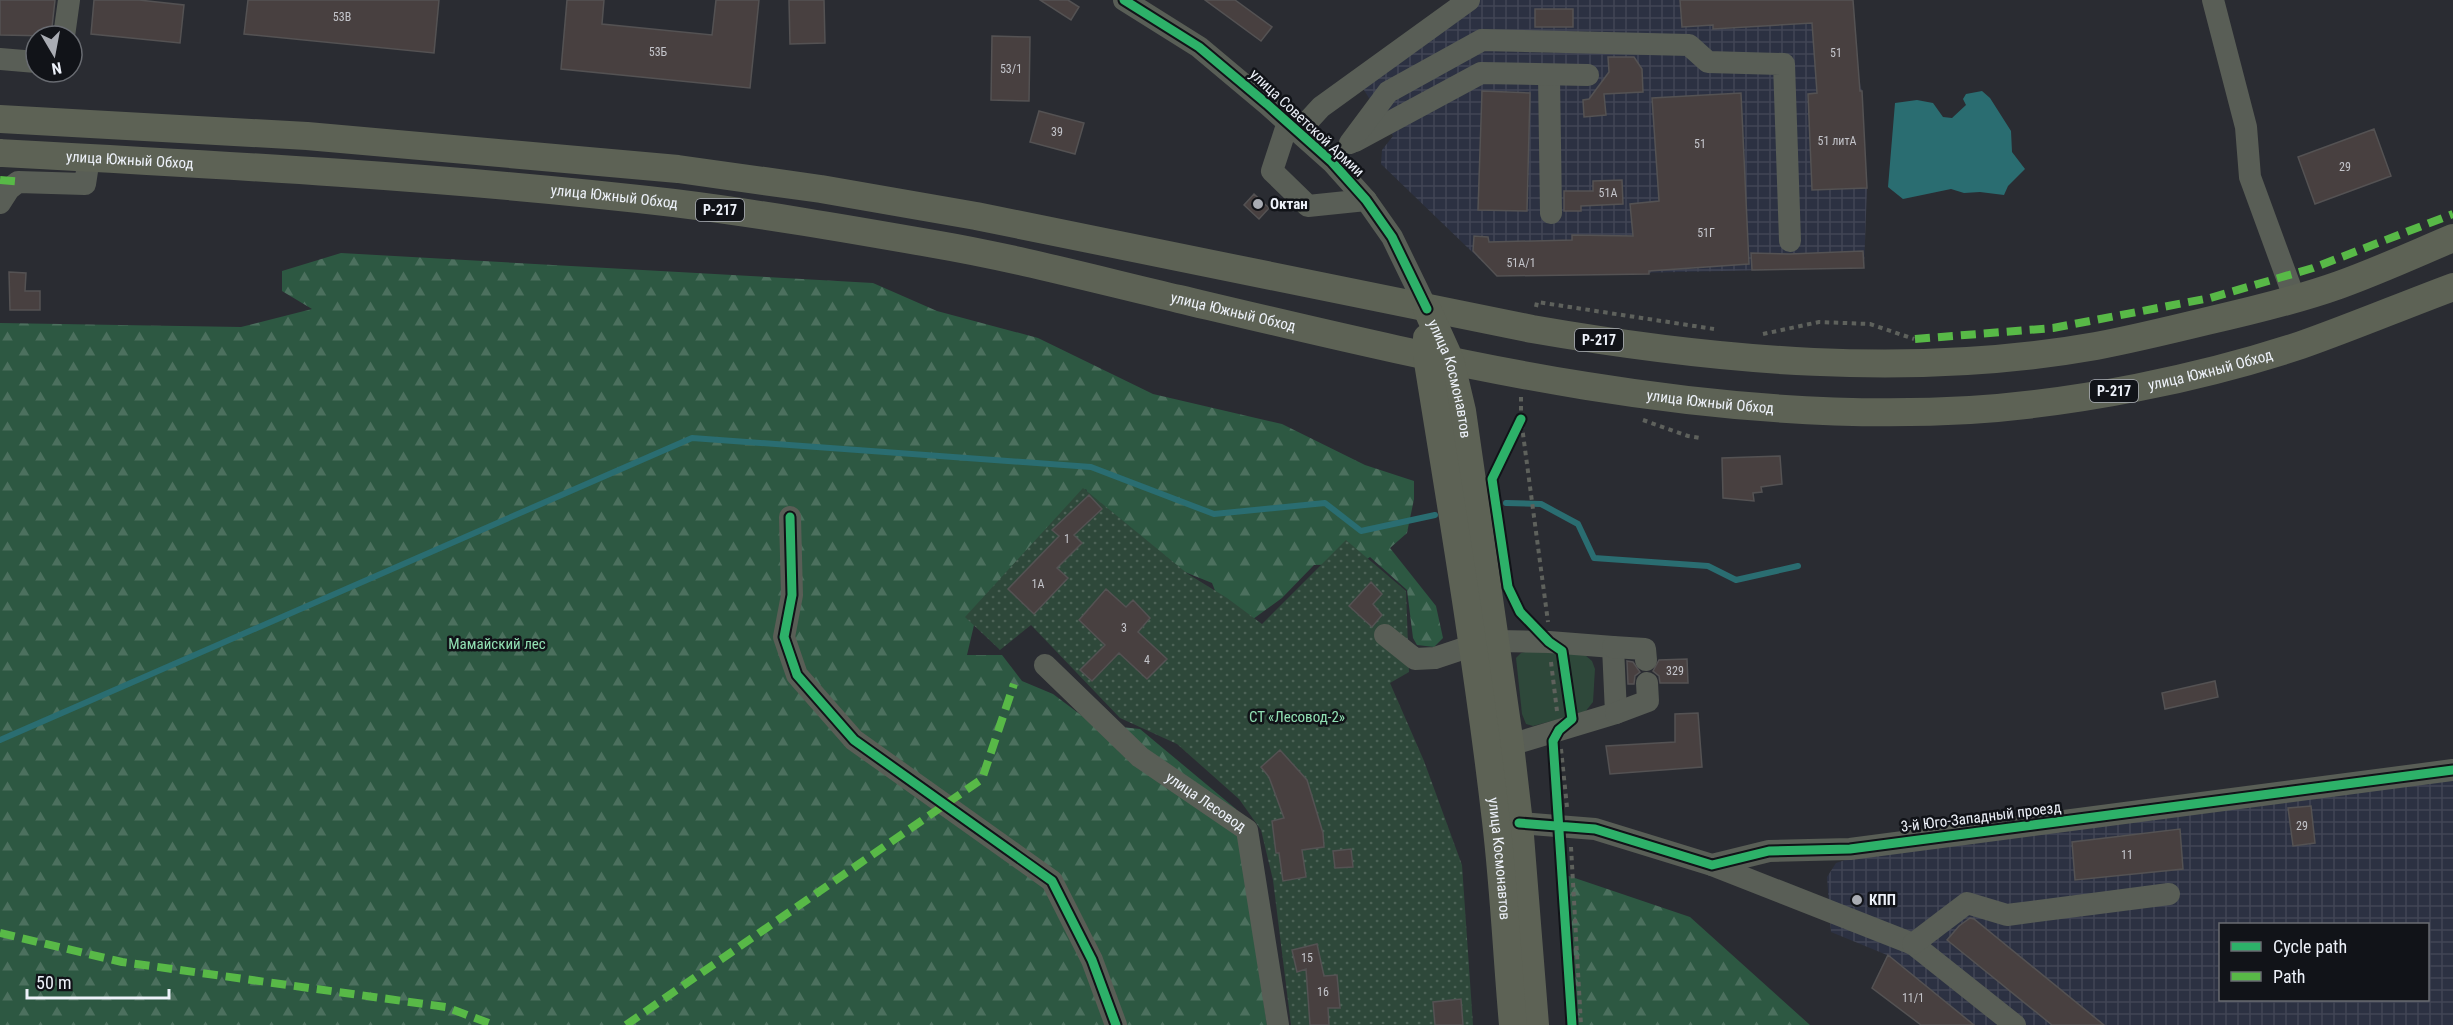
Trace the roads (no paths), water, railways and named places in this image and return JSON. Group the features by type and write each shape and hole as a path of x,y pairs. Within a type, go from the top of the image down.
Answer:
{"main road":[{"name":"Р-217","path":"0,119 307,136 678,169 821,189 976,216 1426,309 1557,333 1702,353 1774,359 1881,363 1945,361 2096,346 2259,309 2338,285 2453,238"},
{"name":"улица Южный Обход","path":"0,153 305,170 507,187 674,203 815,223 969,250 1439,358 1523,375 1647,395 1761,408 1890,413 1974,410 2134,388 2297,346 2453,287"},
{"name":"улица Космонавтов","path":"1426,309 1439,358 1485,643 1510,745 1519,823 1535,1025"},
{"name":"улица Космонавтов","path":"1485,643 1513,1025"}],"street":[{"path":"66,24 69,0"},
{"name":"улица Советской Армии","path":"1124,0 1199,47 1332,162 1366,200 1392,237 1426,309"},
{"path":"1366,200 1308,206 1272,171 1293,127 1469,0"},
{"path":"2212,0 2246,127 2250,177 2294,297"},
{"path":"1332,162 1350,143 1388,92 1482,40 1689,45 1708,62 1784,64 1790,241"},
{"path":"0,59 24,61"},
{"path":"1350,143 1481,73 1587,75"},
{"path":"1549,75 1551,213"},
{"path":"0,203 9,189 18,182 85,184 89,158"},
{"path":"790,517 792,595 784,637 796,675 854,740 1052,881 1092,960 1116,1025"},
{"path":"1385,635 1415,659 1435,658 1485,643 1549,642 1645,649 1646,660"},
{"path":"1613,647 1616,713"},
{"name":"улица Лесовод","path":"1045,664 1140,757 1247,830 1278,1025"},
{"path":"1510,745 1648,701 1647,683"},
{"name":"3-й Юго-Западный проезд","path":"1712,865 1769,851 1850,849 2453,770"},
{"path":"1519,823 1595,829 1712,865 1913,944 2015,1025"},
{"path":"1913,944 1967,903 2007,915 2169,894"}],"water":[{"path":"1982,91 1990,98 2011,131 2012,152 2025,169 2008,186 2004,195 1964,193 1951,189 1903,199 1888,187 1895,103 1917,100 1933,103 1943,117 1952,118 1966,105 1963,99 1966,94"}],"waterway":[{"path":"0,740 692,438 1091,467 1214,514 1325,503 1361,531 1435,515"},
{"path":"1506,503 1541,504 1578,524 1594,558 1708,566 1736,580 1798,566"}],"place":[{"name":"Октан","path":"1258,204"},
{"name":"КПП","path":"1857,900"}],"park label":[{"name":"Мамайский лес","path":"497,644"},
{"name":"СТ «Лесовод-2»","path":"1297,717"}]}
